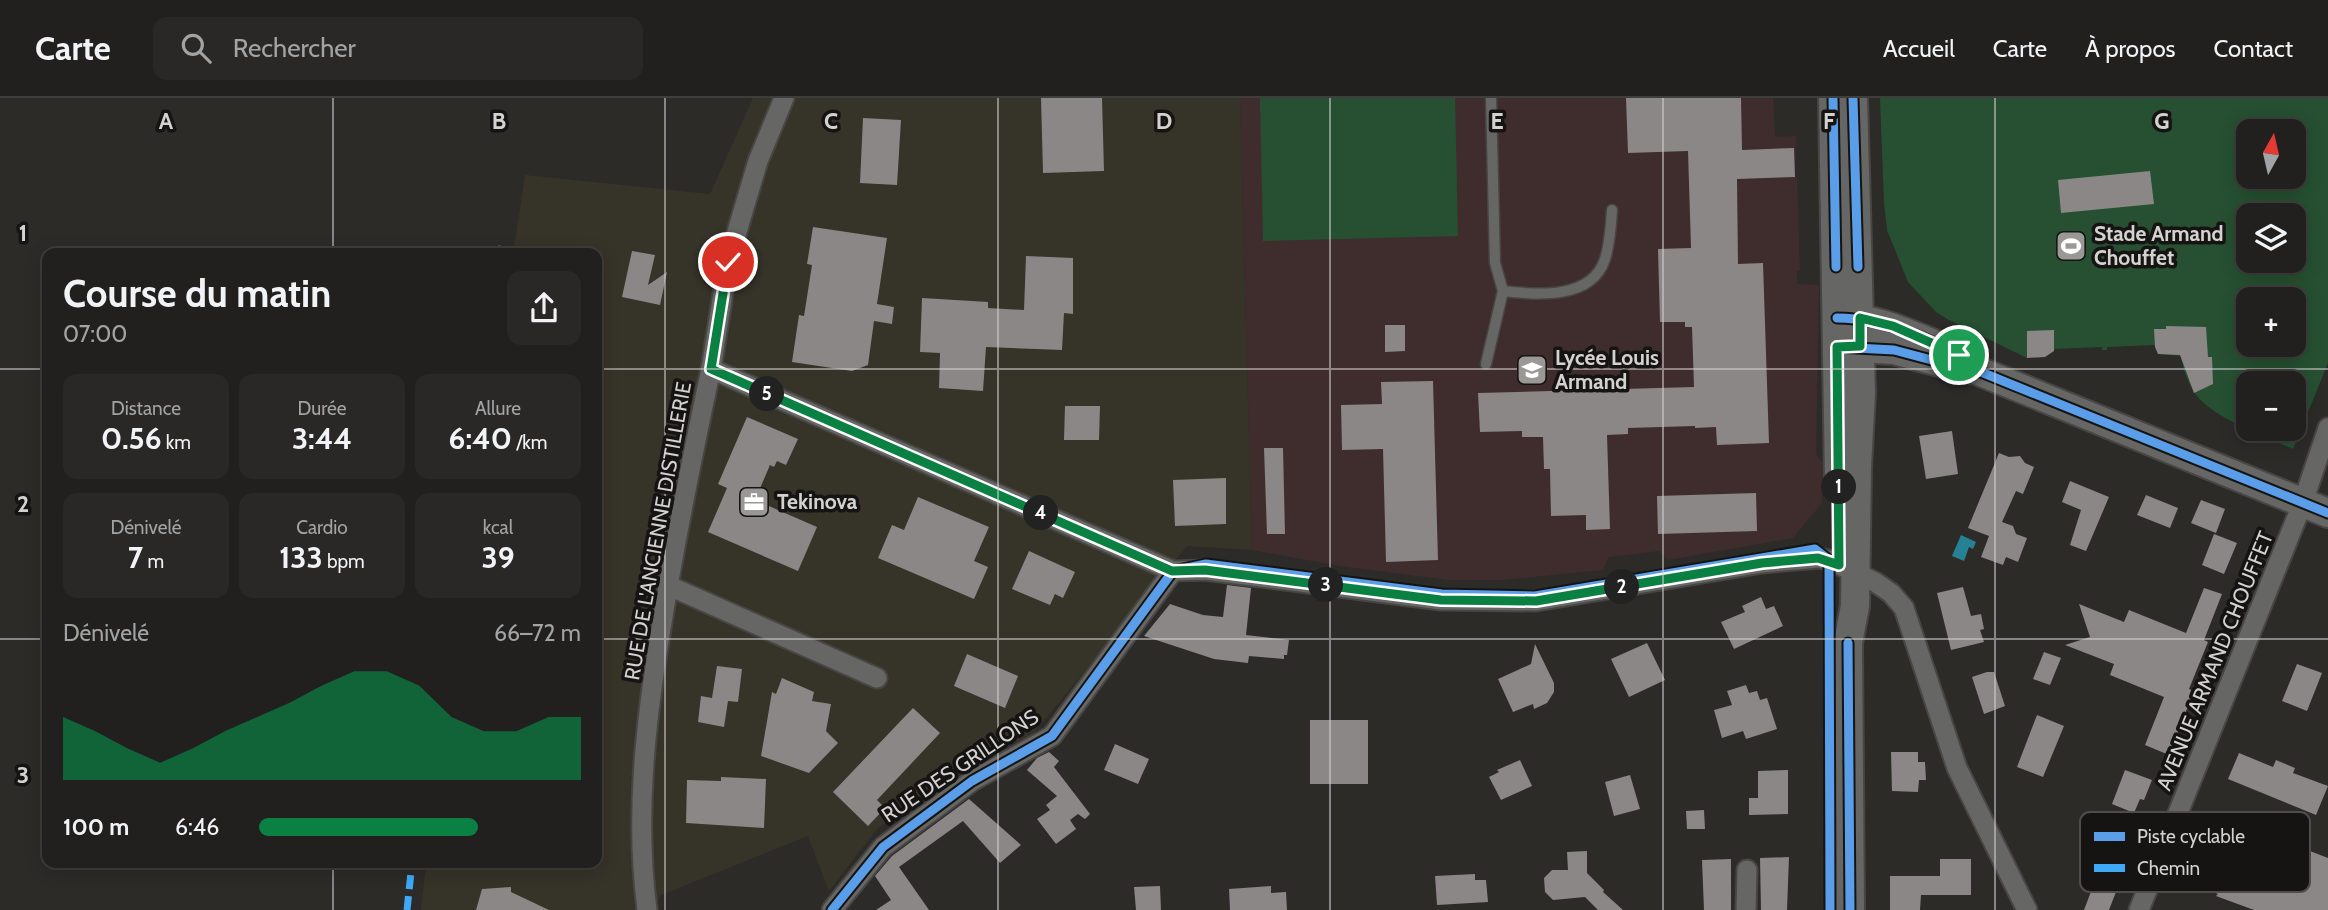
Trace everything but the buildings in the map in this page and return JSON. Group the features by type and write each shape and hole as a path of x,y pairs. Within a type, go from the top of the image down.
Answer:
{"main road":[{"path":"1833,98 1848,318"},
{"path":"1850,910 1849,643 1855,606 1848,569 1848,318 1853,98"},
{"path":"1848,318 1893,326 1959,355 1976,370"},
{"path":"1848,347 1904,352 1976,370 2316,507"}],"street":[{"path":"711,369 728,262 758,161 784,98"},
{"name":"RUE DE L'ANCIENNE DISTILLERIE","path":"647,910 642,875 642,770 667,585 711,369 1172,571"},
{"name":"AVENUE ARMAND CHOUFFET","path":"2182,812 2316,507 2328,428"},
{"path":"1172,571 1205,570 1441,600 1536,601 1762,563 1818,558 1848,569 1891,593 1903,608 1957,768 2027,910"},
{"name":"RUE DES GRILLONS","path":"832,910 883,847 972,782 1052,736 1172,571"},
{"path":"667,585 877,678"},
{"path":"1746,910 1747,870"},
{"name":"AVENUE ARMAND CHOUFFET","path":"2139,910 2147,892"}],"lane":[{"path":"1486,364 1503,291 1495,263 1491,98"},
{"path":"1503,291 1535,295 1569,291 1594,278 1605,262 1612,210"}],"shaded area":[{"path":"753,98 1240,98 1252,550 1187,546 1034,733 969,766 878,828 829,891 808,836 661,895 653,910 421,910 425,868 602,868 602,248 514,248 525,175 710,194"},
{"name":"Lycée Louis Armand","path":"1240,98 1773,98 1775,137 1796,136 1795,177 1800,271 1797,271 1797,284 1819,285 1816,454 1823,463 1822,503 1793,538 1668,560 1659,551 1609,557 1603,570 1501,580 1448,580 1340,566 1252,550"}],"green space":[{"path":"1260,98 1455,98 1458,236 1263,241"},
{"name":"Stade Armand Chouffet","path":"1880,98 2328,98 2328,363 2306,417 2306,371 2236,371 2236,424 2212,410 2194,392 2181,356 2160,354 2154,345 2107,347 2107,350 2102,350 2102,347 2054,349 2027,358 1949,320 1936,312 1908,282 1887,230"},
{"name":"Stade Armand Chouffet","path":"2275,441 2296,441 2293,449"}],"water":[{"path":"1961,535 1976,542 1973,549 1969,547 1964,561 1952,556"}],"marked path":[{"path":"407,910 411,868"}],"cycle path":[{"path":"1833,98 1836,267"},
{"path":"1853,98 1858,267"},
{"path":"1837,318 1873,322 1929,340 1976,370"},
{"path":"1837,347 1894,350 1976,370 2328,513"},
{"path":"832,910 883,847 972,781 1052,736 1173,571 1206,564 1442,594 1535,596 1815,549 1829,560 1830,910"},
{"path":"1848,643 1850,910"}],"place":[{"name":"Stade Armand Chouffet","path":"2071,246"},
{"name":"Lycée Louis Armand","path":"1532,370"},
{"name":"Tekinova","path":"754,502"}],"route":[{"path":"728,262 711,369 1172,571 1205,570 1441,600 1536,601 1762,563 1818,558 1839,565 1837,347 1860,346 1860,318 1893,326 1959,355"}]}
